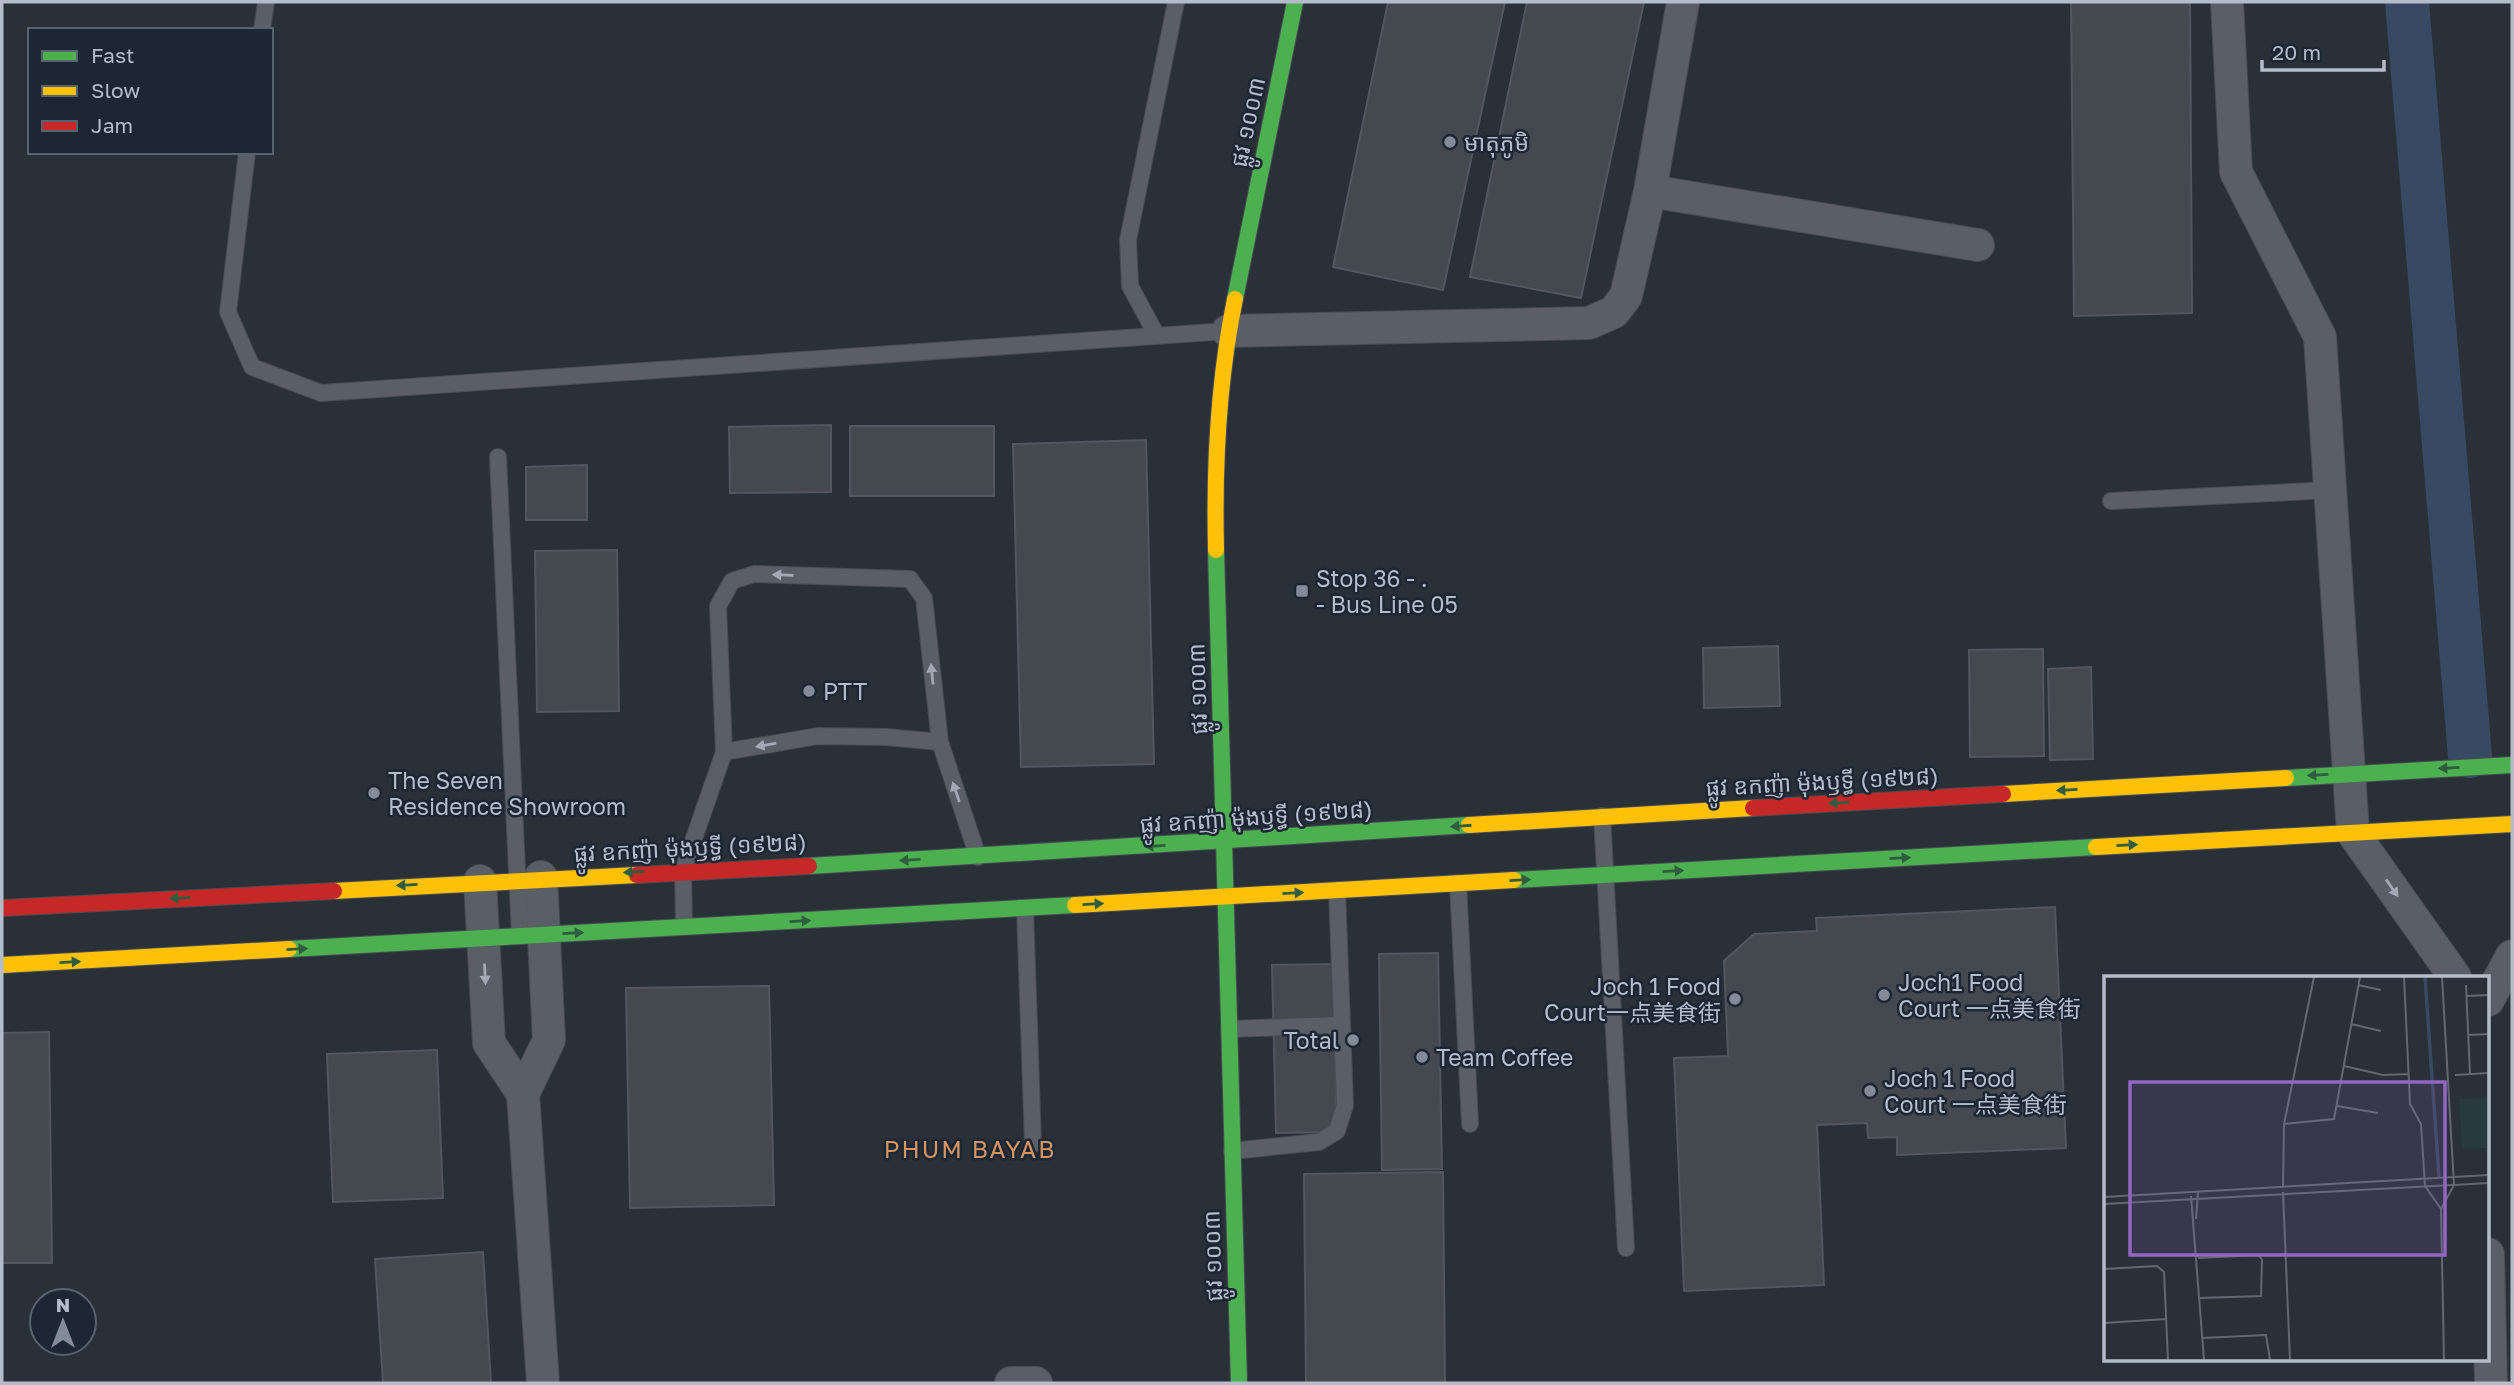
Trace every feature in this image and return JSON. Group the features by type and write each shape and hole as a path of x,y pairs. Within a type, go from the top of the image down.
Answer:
{"main road":[{"name":"ផ្លូវ ១០០៣","path":"1239,1383 1214,483 1228,331 1295,2"},
{"name":"ផ្លូវ ឧកញ៉ា ម៉ុងឫទ្ធី (១៩២៨)","path":"2,908 978,856 1602,816 2512,765"},
{"path":"2,965 2512,824"}],"street":[{"path":"1228,331 1589,323 1614,312 1626,296 1650,191 1683,2"},
{"path":"2227,2 2236,172 2320,337 2353,833 2454,976"},
{"path":"1650,191 1978,245"},
{"path":"529,878 532,935 549,1040 523,1094 543,1383"},
{"path":"480,881 489,1043 523,1094"},
{"path":"2490,996 2512,956"},
{"path":"2490,1340 2491,1383"},
{"path":"1011,1383 1035,1383"}],"lane":[{"path":"262,28 266,2"},
{"path":"1157,336 1130,286 1128,240 1176,2"},
{"path":"247,154 228,312 252,368 321,393 1228,331"},
{"path":"498,457 529,878"},
{"path":"2111,501 2332,490"},
{"path":"684,927 683,870 724,752 718,606 732,581 754,574 910,579 924,598 940,742 978,856"},
{"path":"724,752 818,736 886,737 940,742"},
{"path":"1602,816 1626,1248"},
{"path":"1458,883 1470,1124"},
{"path":"1231,1151 1319,1142 1337,1131 1345,1105 1337,890"},
{"path":"1025,908 1034,1144"},
{"path":"1229,1029 1341,1025"}],"building":[{"path":"1388,2 1505,2 1443,290 1333,267"},
{"path":"1527,2 1644,2 1581,298 1470,277"},
{"path":"2071,2 2190,2 2192,313 2074,316"},
{"path":"831,425 831,492 730,493 729,427"},
{"path":"850,426 994,426 994,496 850,496"},
{"path":"1146,440 1154,764 1021,767 1013,444"},
{"path":"587,465 587,520 526,520 526,467"},
{"path":"617,550 619,711 537,712 535,551"},
{"path":"1778,646 1780,706 1704,708 1703,648"},
{"path":"2043,649 2044,756 1970,757 1969,650"},
{"path":"2091,667 2093,759 2050,760 2048,669"},
{"name":"Joch 1 Food Court 一点美食街","path":"2055,907 2066,1148 1897,1155 1897,1137 1868,1138 1867,1123 1817,1125 1824,1285 1684,1291 1674,1058 1728,1056 1724,961 1754,934 1817,931 1816,918"},
{"path":"1438,953 1442,1169 1382,1170 1379,954"},
{"path":"1333,964 1337,1132 1276,1133 1272,965"},
{"path":"769,986 774,1205 630,1208 626,988"},
{"path":"49,1032 52,1263 2,1263 2,1033"},
{"path":"437,1050 443,1198 333,1202 327,1054"},
{"path":"1443,1172 1445,1383 1306,1383 1304,1174"},
{"path":"483,1252 491,1383 383,1383 375,1259"}],"waterway":[{"path":"2407,2 2470,756"}],"traffic: fast":[{"path":"1235,299 1295,2"},
{"path":"1216,550 1239,1383"},
{"path":"2286,778 2512,765"},
{"path":"809,866 1469,825"},
{"path":"1514,880 2096,847"},
{"path":"289,949 1075,905"}],"traffic: slow":[{"path":"1216,550 1218,424 1235,299"},
{"path":"2003,794 2286,778"},
{"path":"1469,825 1753,808"},
{"path":"2096,847 2512,824"},
{"path":"334,891 637,875"},
{"path":"1075,905 1514,880"},
{"path":"2,965 289,949"}],"traffic: jam":[{"path":"1753,808 2003,794"},
{"path":"637,875 809,866"},
{"path":"2,908 334,891"}],"place":[{"name":"មាតុភូមិ","path":"1450,142"},
{"name":"Stop 36 - . - Bus Line 05","path":"1302,591"},
{"name":"PTT","path":"809,691"},
{"name":"The Seven Residence Showroom","path":"374,793"},
{"name":"Joch1 Food Court 一点美食街","path":"1884,995"},
{"name":"Joch 1 Food Court一点美食街","path":"1735,999"},
{"name":"Total","path":"1353,1040"},
{"name":"Team Coffee","path":"1422,1057"},
{"name":"Joch 1 Food Court 一点美食街","path":"1870,1091"}],"district":[{"name":"PHUM BAYAB","path":"970,1148"}]}
